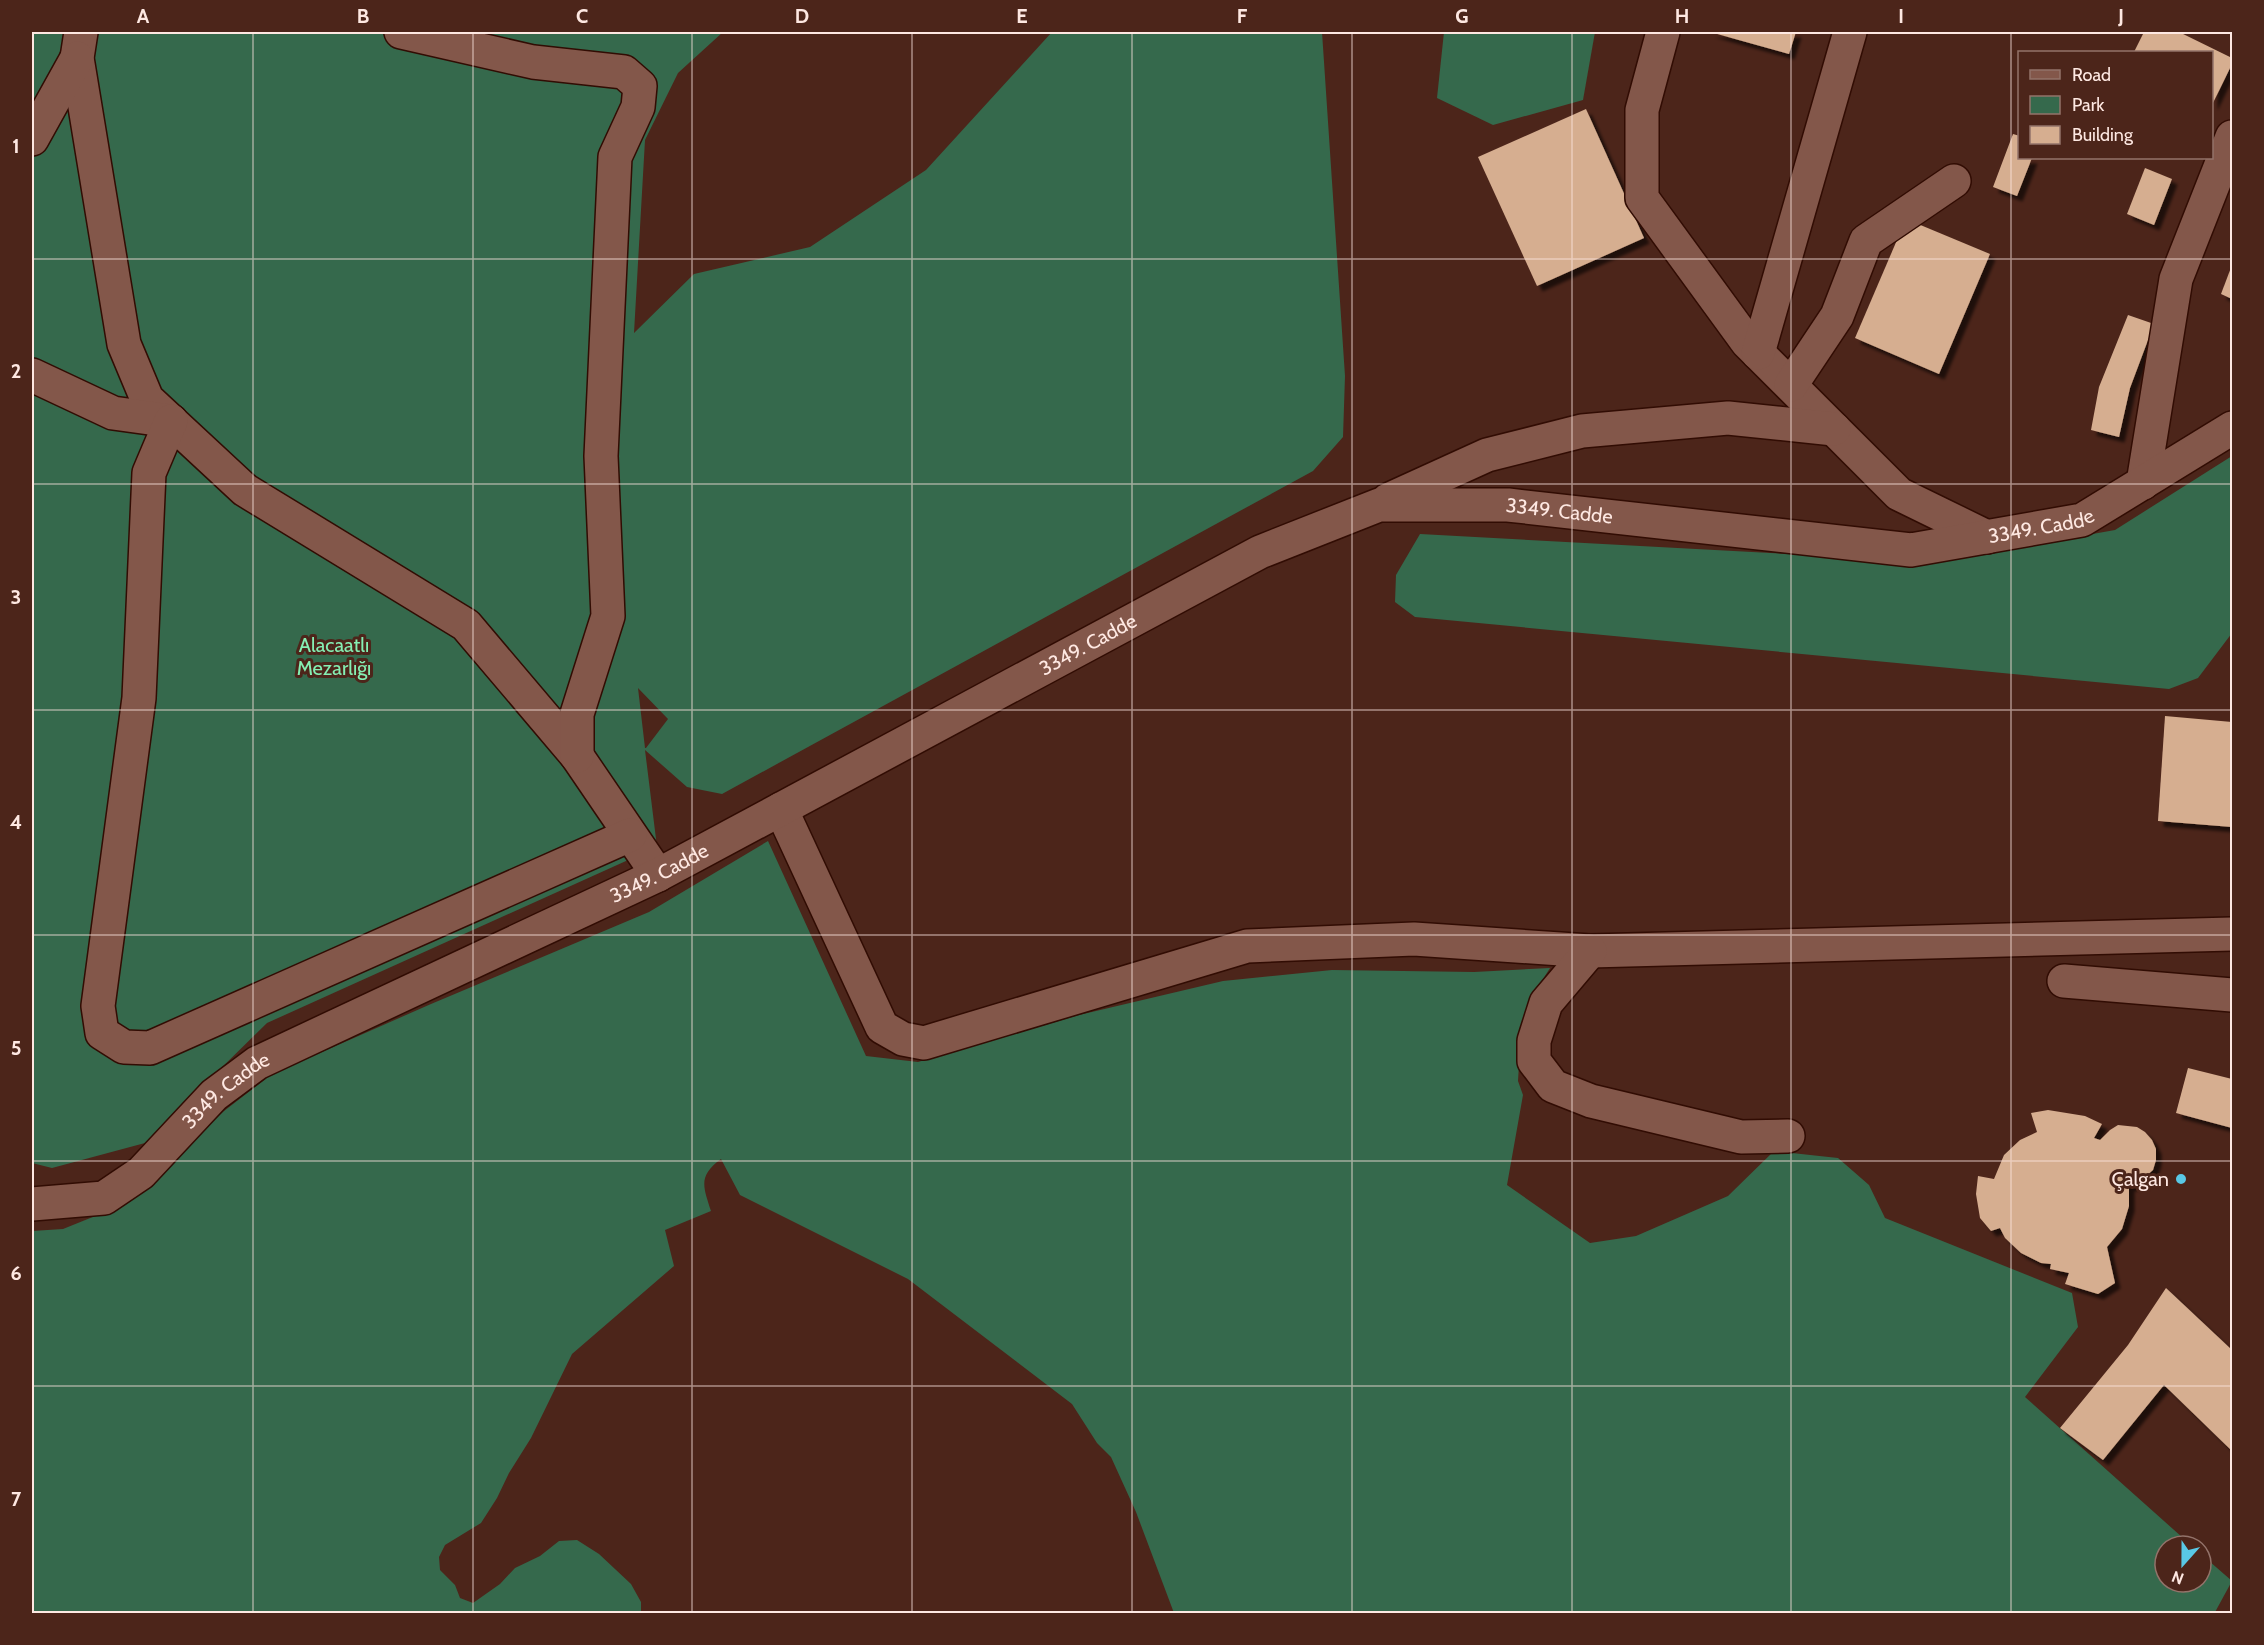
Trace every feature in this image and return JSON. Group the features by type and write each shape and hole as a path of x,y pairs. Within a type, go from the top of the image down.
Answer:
{"street":[{"path":"401,32 533,62 624,72 640,86 638,107 615,157 601,456 608,616 577,714 577,756"},
{"path":"1663,32 1642,110 1642,198 1747,342 1899,494 1987,537"},
{"path":"1758,353 1850,32"},
{"path":"32,139 79,45"},
{"path":"79,45 124,344 147,399 245,490 466,625 577,756 658,875"},
{"path":"2143,483 2176,279 2232,137"},
{"path":"1791,386 1837,316 1866,241 1954,181"},
{"path":"32,375 113,413 171,421"},
{"path":"1379,504 1487,455 1582,431 1728,418 1834,429"},
{"path":"171,421 149,473 139,698 98,1006 102,1033 124,1047 150,1048 630,835"},
{"name":"3349. Cadde","path":"32,1204 104,1198 141,1173 214,1095 258,1063 658,875 1260,552 1379,504 1508,505 1911,550 2082,520 2232,428"},
{"path":"782,809 882,1027 903,1039 924,1043 1247,946 1414,939 1590,951 2232,934"},
{"path":"1590,951 1546,1003 1534,1041 1534,1061 1553,1086 1591,1101 1741,1137 1788,1137"},
{"path":"2064,981 2232,995"}],"green space":[{"name":"Alacaatlı Mezarlığı","path":"32,32 723,32 678,73 645,140 634,333 694,274 810,247 926,170 1052,32 1322,32 1345,376 1343,437 1313,471 722,794 687,787 645,750 657,847 267,1023 145,1143 52,1168 32,1163","holes":["638,688 668,719 645,748"]},
{"path":"1444,32 1595,32 1583,100 1493,125 1437,98"},
{"path":"2232,456 2232,633 2198,678 2169,689 1415,617 1395,602 1396,575 1420,534 1935,562 2115,530"},
{"path":"768,841 866,1056 918,1062 1079,1015 1223,981 1332,970 1474,972 1550,968 1533,995 1520,1048 1518,1081 1523,1095 1507,1185 1590,1243 1636,1236 1728,1196 1774,1151 1838,1158 1869,1185 1885,1218 2072,1293 2078,1327 2025,1397 2179,1534 2153,1534 2153,1594 2213,1594 2213,1564 2232,1581 2214,1614 1174,1613 1136,1512 1111,1457 1097,1443 1072,1404 908,1279 740,1195 721,1159 709,1171 704,1182 711,1211 665,1230 674,1266 572,1354 531,1438 481,1523 445,1545 439,1557 440,1570 455,1585 460,1598 473,1603 500,1584 515,1568 540,1556 559,1541 577,1540 599,1554 631,1584 641,1602 641,1613 32,1614 32,1231 63,1229 125,1204 224,1111 272,1074 649,912"}],"building":[{"path":"1710,32 1796,32 1789,54"},
{"path":"2144,32 2179,32 2232,58 2232,64 2213,103 2213,51 2134,51"},
{"path":"1586,109 1644,238 1537,286 1478,157"},
{"path":"2013,134 2018,135 2018,159 2032,159 2017,196 1993,187"},
{"path":"2145,168 2172,179 2154,225 2127,214"},
{"path":"1906,219 1990,254 1939,374 1855,338"},
{"path":"2232,265 2232,299 2221,294"},
{"path":"2128,315 2154,324 2130,388 2119,437 2091,430 2099,387"},
{"path":"2165,716 2232,722 2232,827 2158,821"},
{"path":"2188,1068 2232,1079 2232,1128 2176,1113"},
{"path":"2048,1110 2085,1116 2102,1124 2094,1138 2100,1140 2118,1125 2137,1127 2152,1140 2156,1149 2153,1170 2137,1184 2129,1186 2129,1206 2122,1229 2107,1247 2115,1283 2098,1294 2065,1284 2069,1273 2050,1269 2051,1264 2041,1263 2021,1253 2005,1238 2000,1228 1991,1231 1980,1218 1976,1194 1978,1176 1994,1179 2004,1155 2020,1140 2037,1132 2031,1113"},
{"path":"2166,1288 2232,1350 2232,1451 2164,1385 2103,1460 2060,1428 2128,1345"}],"place":[{"name":"Çalgan","path":"2181,1179"}]}
